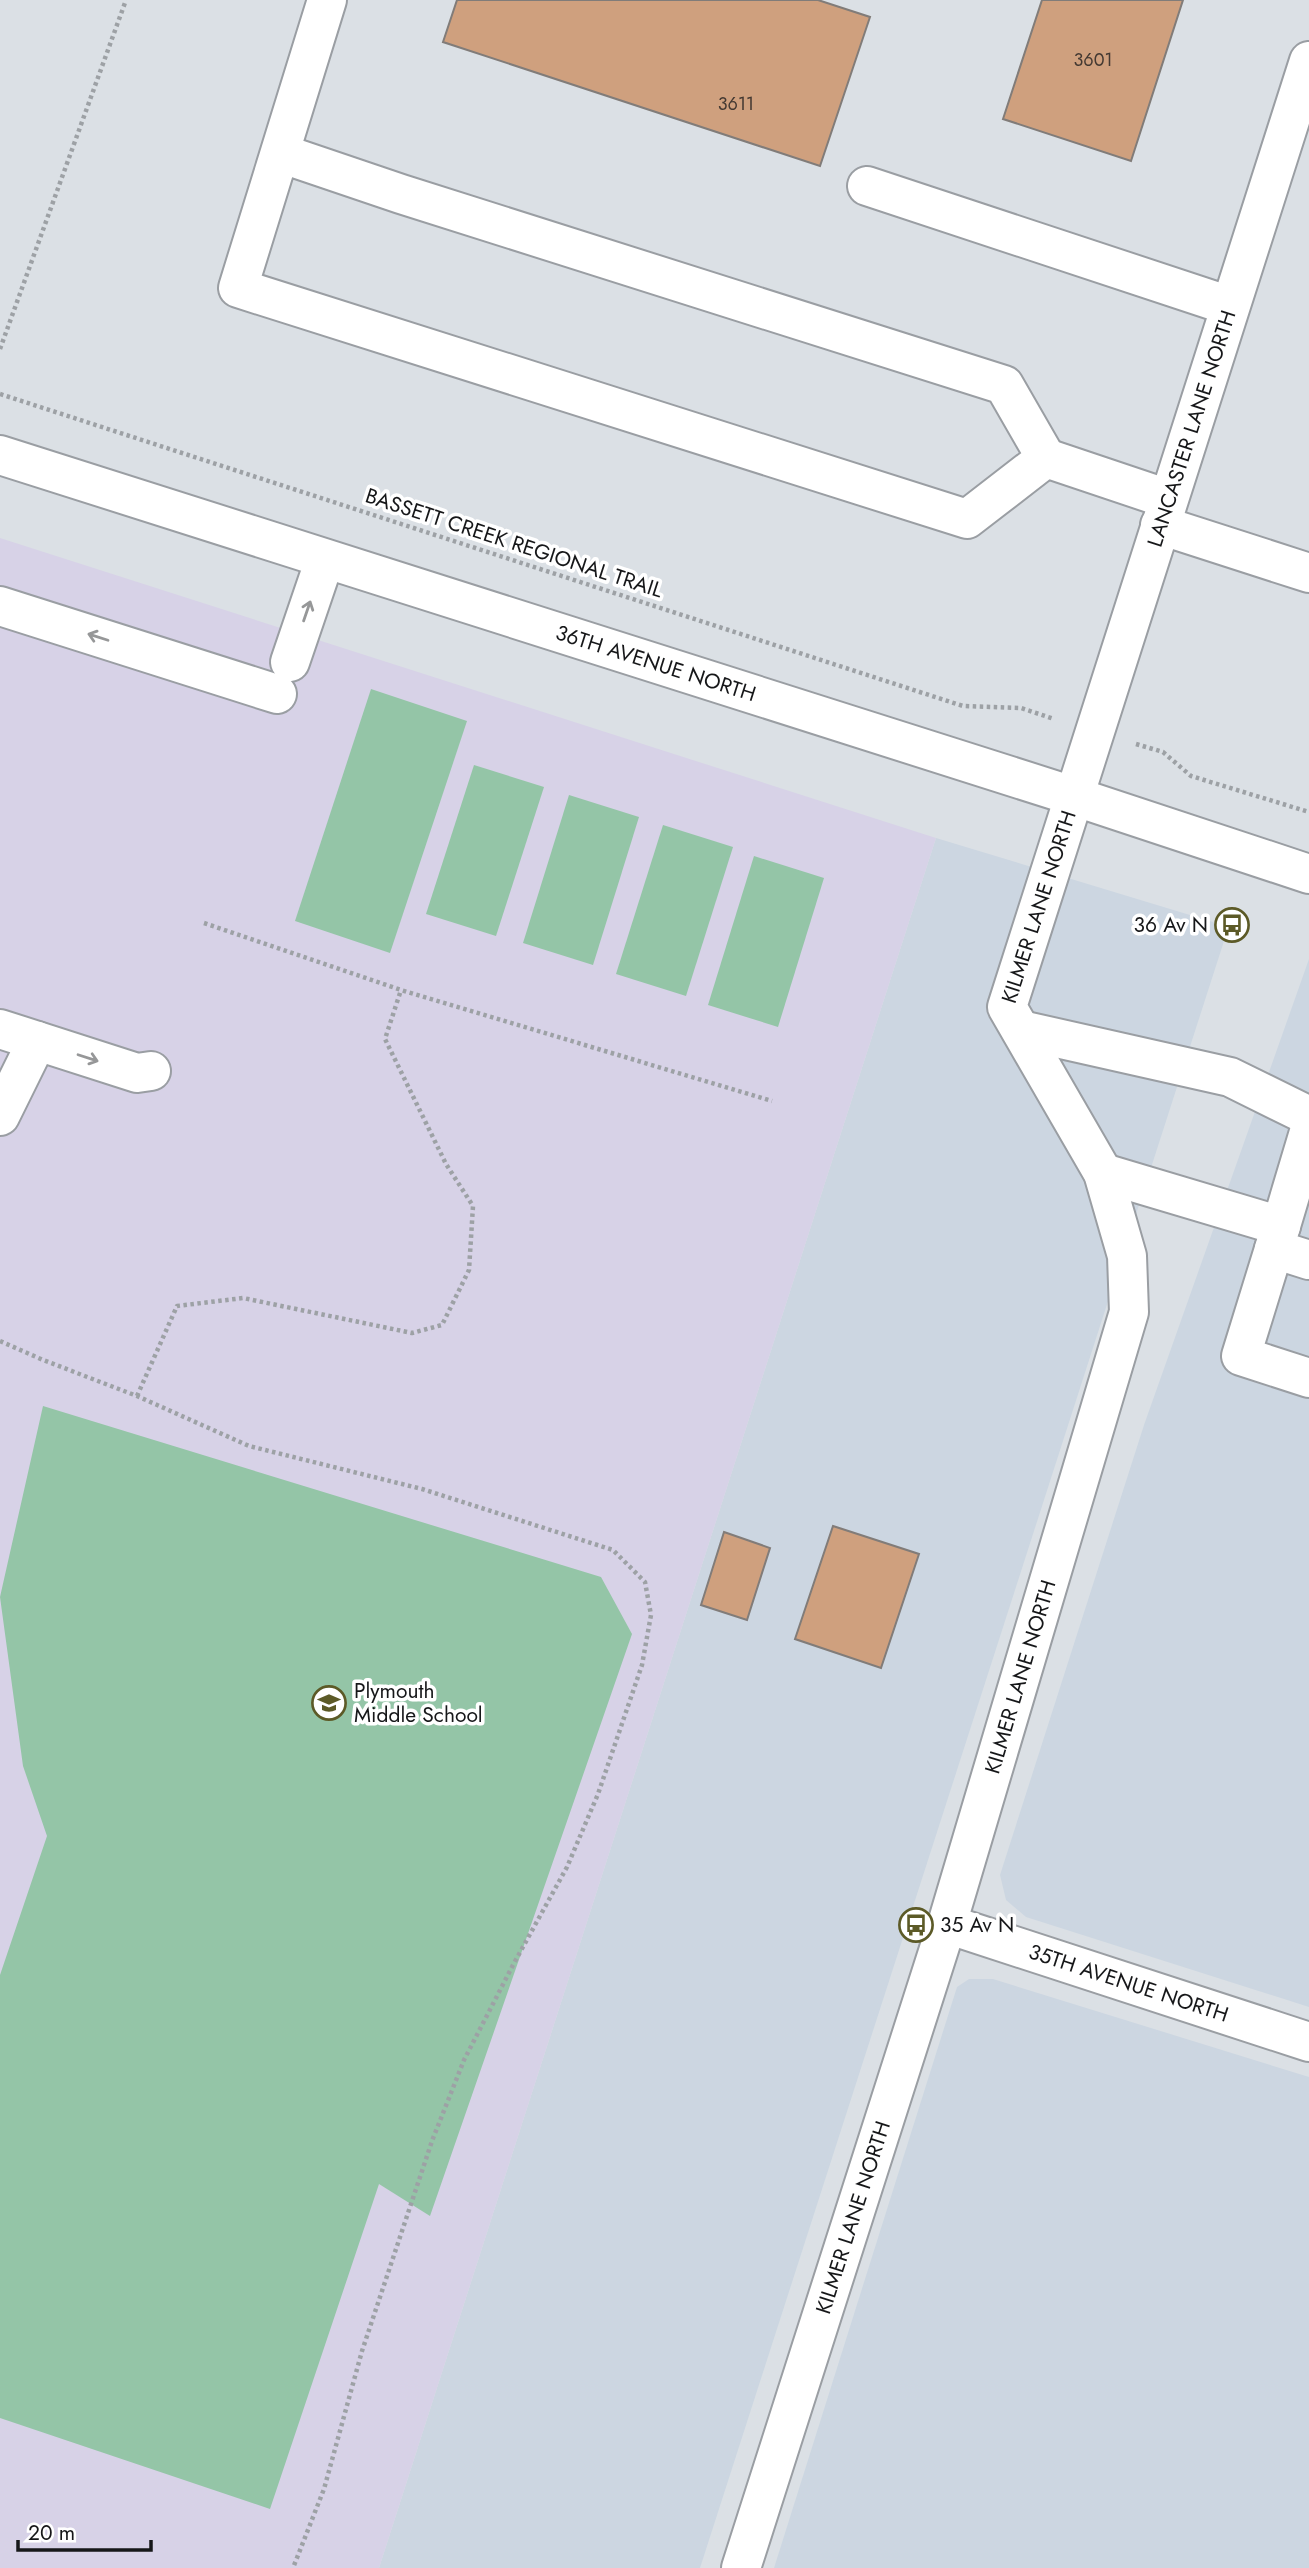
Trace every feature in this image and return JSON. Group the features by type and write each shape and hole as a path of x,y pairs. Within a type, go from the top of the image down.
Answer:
{"street":[{"path":"327,0 238,288 967,519 1046,458"},
{"name":"LANCASTER LANE NORTH","path":"1073,796 1309,61"},
{"path":"280,153 401,194 1004,385 1046,458 1164,512 1309,573"},
{"path":"867,186 1230,306"},
{"name":"36TH AVENUE NORTH","path":"0,455 1073,796 1309,874"},
{"path":"0,606 158,656 283,678 325,559"},
{"name":"KILMER LANE NORTH","path":"741,2568 947,1924 1129,1312 1127,1256 1103,1173 1007,1007 1073,796"},
{"path":"0,1029 137,1073 151,1071"},
{"path":"1021,1030 1230,1077 1309,1116"},
{"path":"0,1116 37,1041"},
{"path":"1309,1132 1301,1190 1288,1245 1241,1356 1309,1378"},
{"path":"1103,1173 1288,1245"},
{"name":"35TH AVENUE NORTH","path":"947,1924 1309,2042"}],"path":[{"path":"0,349 126,0"},
{"name":"BASSETT CREEK REGIONAL TRAIL","path":"0,394 963,705 1021,708"},
{"path":"1163,752 1191,776 1309,812"},
{"path":"204,923 401,990 772,1101"},
{"path":"137,1396 177,1306 243,1298 412,1333 442,1325 469,1270 473,1206 446,1164 385,1039 401,990"},
{"path":"0,1341 137,1396 249,1446 422,1489 613,1550 645,1582 651,1615 642,1665 598,1794 567,1867 464,2060 432,2141 362,2351 324,2489 293,2568"}],"shaded area":[{"name":"Plymouth Middle School","path":"0,538 936,838 379,2568 0,2568"},
{"path":"936,838 1213,922 1225,938 700,2568 379,2568"},
{"path":"1309,959 1309,2007 1026,1917 1006,1900 1000,1875 1144,1425"},
{"path":"969,1979 993,1979 1309,2077 1309,2568 774,2568 957,1987"}],"green space":[{"path":"371,689 467,721 390,953 295,921"},
{"path":"474,765 544,787 496,936 426,914"},
{"path":"569,795 639,817 593,965 523,943"},
{"path":"663,825 733,847 686,996 616,974"},
{"path":"754,856 824,878 778,1027 708,1005"},
{"path":"43,1406 601,1577 632,1634 430,2216 379,2184 270,2509 0,2418 0,1975 47,1836 23,1766 0,1597"}],"building":[{"path":"457,0 818,0 870,17 820,166 443,42"},
{"path":"1042,0 1183,0 1131,161 1003,119"},
{"path":"833,1526 919,1554 881,1668 795,1639"},
{"path":"724,1532 770,1548 747,1620 701,1605"}],"place":[{"name":"36 Av N","path":"1232,925"},
{"name":"Plymouth Middle School","path":"329,1703"},
{"name":"35 Av N","path":"916,1925"}]}
